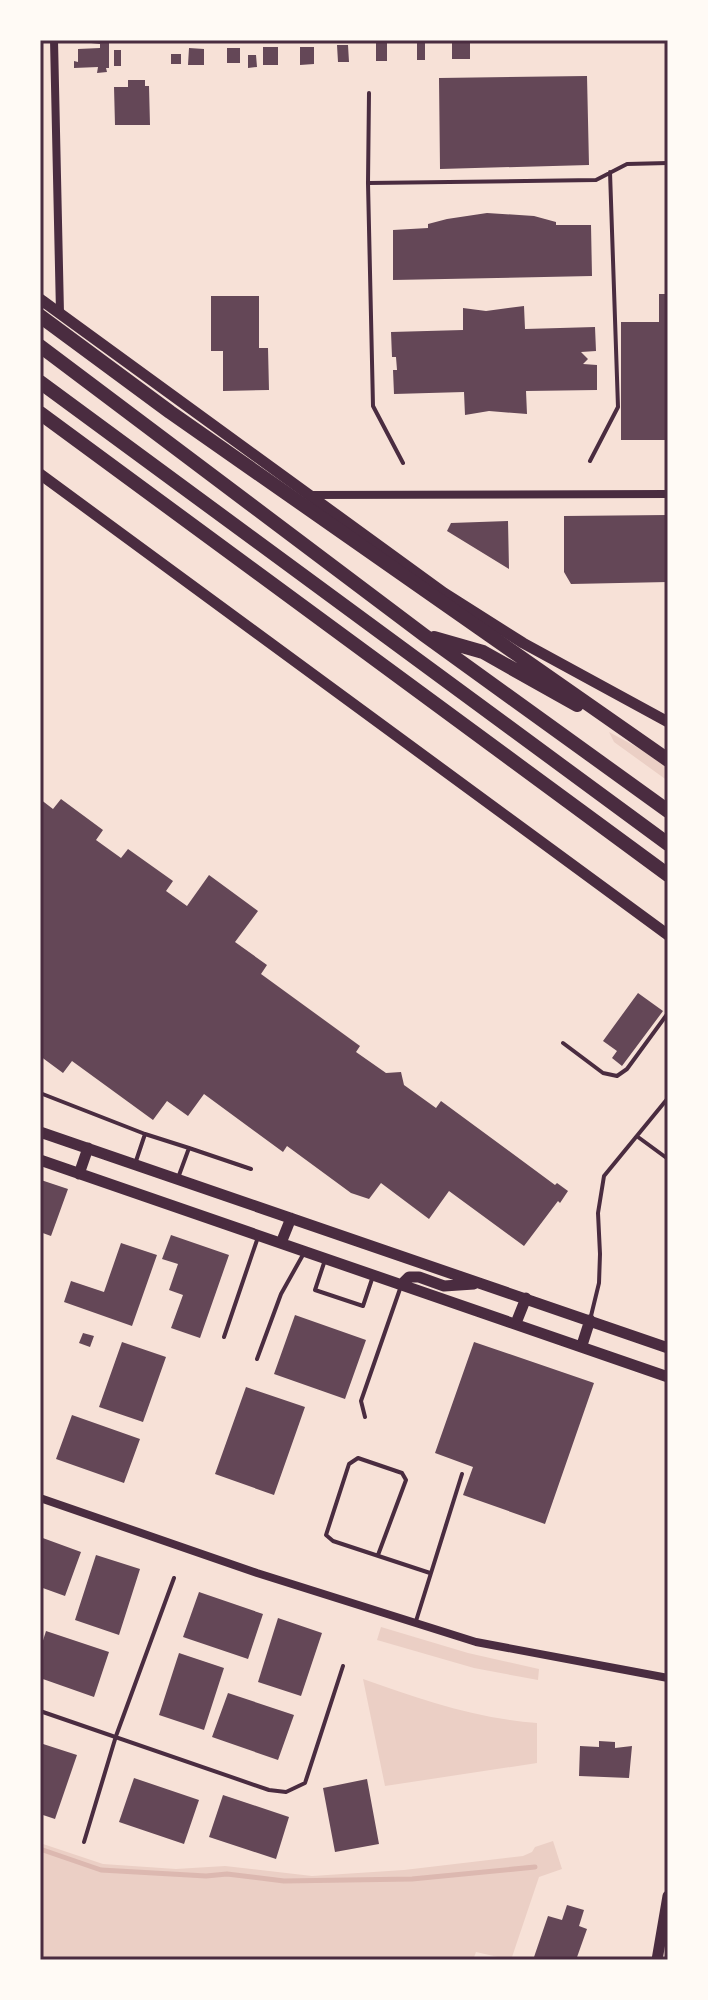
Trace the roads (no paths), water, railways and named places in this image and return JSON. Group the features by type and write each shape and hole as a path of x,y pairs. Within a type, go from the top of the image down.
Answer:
{"highway":[{"path":"40,316 170,412 668,758"},
{"path":"40,346 424,635 668,811"},
{"path":"40,382 668,844"},
{"path":"40,413 668,875"},
{"path":"424,635 483,652 668,758"}],"main road":[{"path":"40,299 444,593 497,627 668,722"},
{"path":"40,474 45,482 668,935"},
{"path":"40,1132 668,1348"},
{"path":"79,1174 88,1148"},
{"path":"40,1160 668,1377"},
{"path":"281,1243 291,1218"},
{"path":"402,1284 409,1277 419,1277 444,1286 483,1283"},
{"path":"516,1323 526,1298"},
{"path":"582,1345 590,1320"},
{"path":"657,1960 668,1896"}],"street":[{"path":"54,40 60,313"},
{"path":"308,495 668,494"},
{"path":"40,1498 257,1573 476,1642 668,1678"}],"lane":[{"path":"369,93 373,406 403,463"},
{"path":"368,183 596,180 627,164 668,163"},
{"path":"590,461 618,407 610,172"},
{"path":"563,1043 603,1073 617,1076 627,1069 668,1013"},
{"path":"40,1093 145,1134 251,1169"},
{"path":"590,1320 599,1283 598,1213 604,1176 666,1105 668,1098"},
{"path":"134,1164 145,1134"},
{"path":"638,1137 668,1159"},
{"path":"177,1179 189,1148"},
{"path":"224,1337 259,1235"},
{"path":"257,1359 281,1294 305,1251"},
{"path":"325,1258 315,1290 363,1306 374,1274"},
{"path":"365,1417 361,1401 402,1284"},
{"path":"378,1555 406,1480 402,1473 358,1458 349,1464 326,1535 333,1541 430,1573"},
{"path":"415,1623 462,1474"},
{"path":"84,1842 116,1736 174,1578"},
{"path":"40,1711 269,1790 286,1792 305,1783 343,1666"}],"waterway":[{"path":"40,1849 101,1870 206,1876 227,1874 284,1881 412,1879 535,1867"}]}
